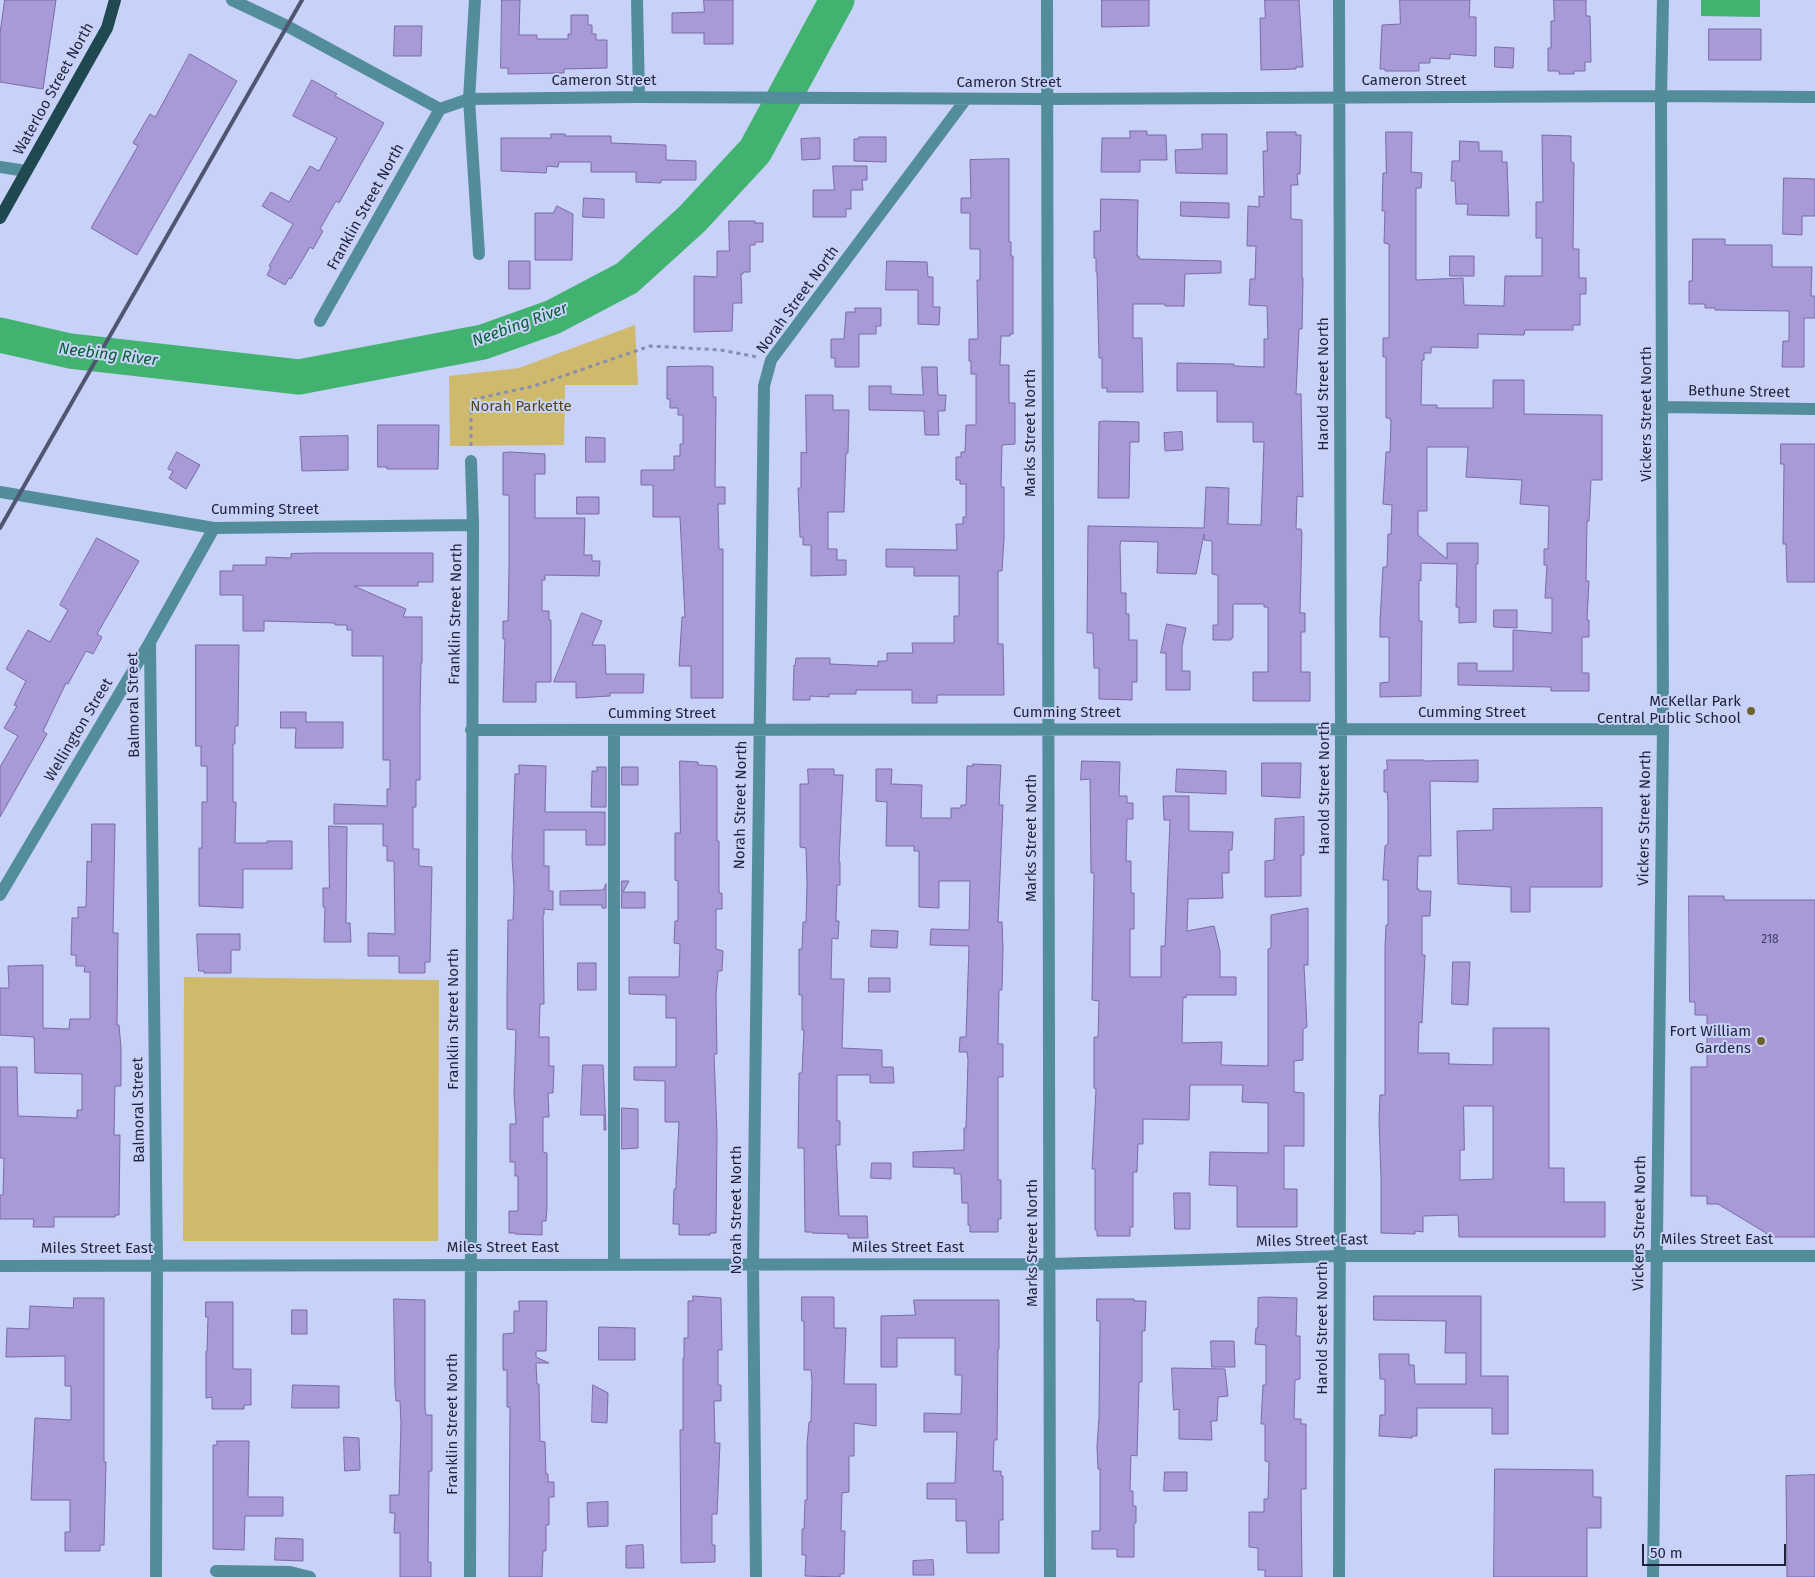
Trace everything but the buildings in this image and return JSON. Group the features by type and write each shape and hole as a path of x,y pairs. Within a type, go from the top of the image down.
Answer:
{"main road":[{"name":"Waterloo Street North","path":"0,218 107,28 115,0"}],"street":[{"path":"232,0 287,26 440,109"},
{"path":"475,0 469,99 479,254"},
{"path":"637,0 639,97"},
{"name":"Marks Street North","path":"1047,0 1050,1577"},
{"name":"Harold Street North","path":"1339,0 1341,729 1339,1577"},
{"name":"Vickers Street North","path":"1653,1577 1663,729 1663,0"},
{"name":"Cameron Street","path":"440,109 469,99 639,97 966,99 1815,97"},
{"name":"Norah Street North","path":"756,1577 753,1264 758,730 764,386 771,360 966,99"},
{"name":"Franklin Street North","path":"320,321 440,109"},
{"path":"0,167 26,172"},
{"name":"Bethune Street","path":"1663,407 1815,409"},
{"name":"Franklin Street North","path":"470,1577 473,525 471,461"},
{"name":"Cumming Street","path":"0,492 214,528 473,525"},
{"name":"Wellington Street","path":"0,895 150,642 214,528"},
{"name":"Balmoral Street","path":"150,642 157,1265 156,1577"},
{"name":"Cumming Street","path":"471,730 1663,729"},
{"path":"614,730 614,1264"},
{"name":"Miles Street East","path":"0,1266 1050,1264 1339,1256 1815,1256"},
{"path":"216,1570 290,1572 310,1577"}],"path":[{"path":"471,461 471,400 534,386 650,346 722,350 771,360"}],"green space":[{"name":"Norah Parkette","path":"635,325 638,385 565,385 564,445 450,446 449,376 519,368"},
{"path":"184,977 439,980 438,1241 183,1241"}],"shaded area":[{"path":"1701,0 1760,0 1760,17 1701,16"}],"waterway":[{"name":"Neebing River","path":"0,335 70,351 299,377 483,342 553,317 627,278 692,219 755,151 837,0"}],"railway":[{"path":"0,528 302,0"}],"place":[{"name":"McKellar Park Central Public School","path":"1751,711"},
{"name":"Fort William Gardens","path":"1761,1041"}]}
